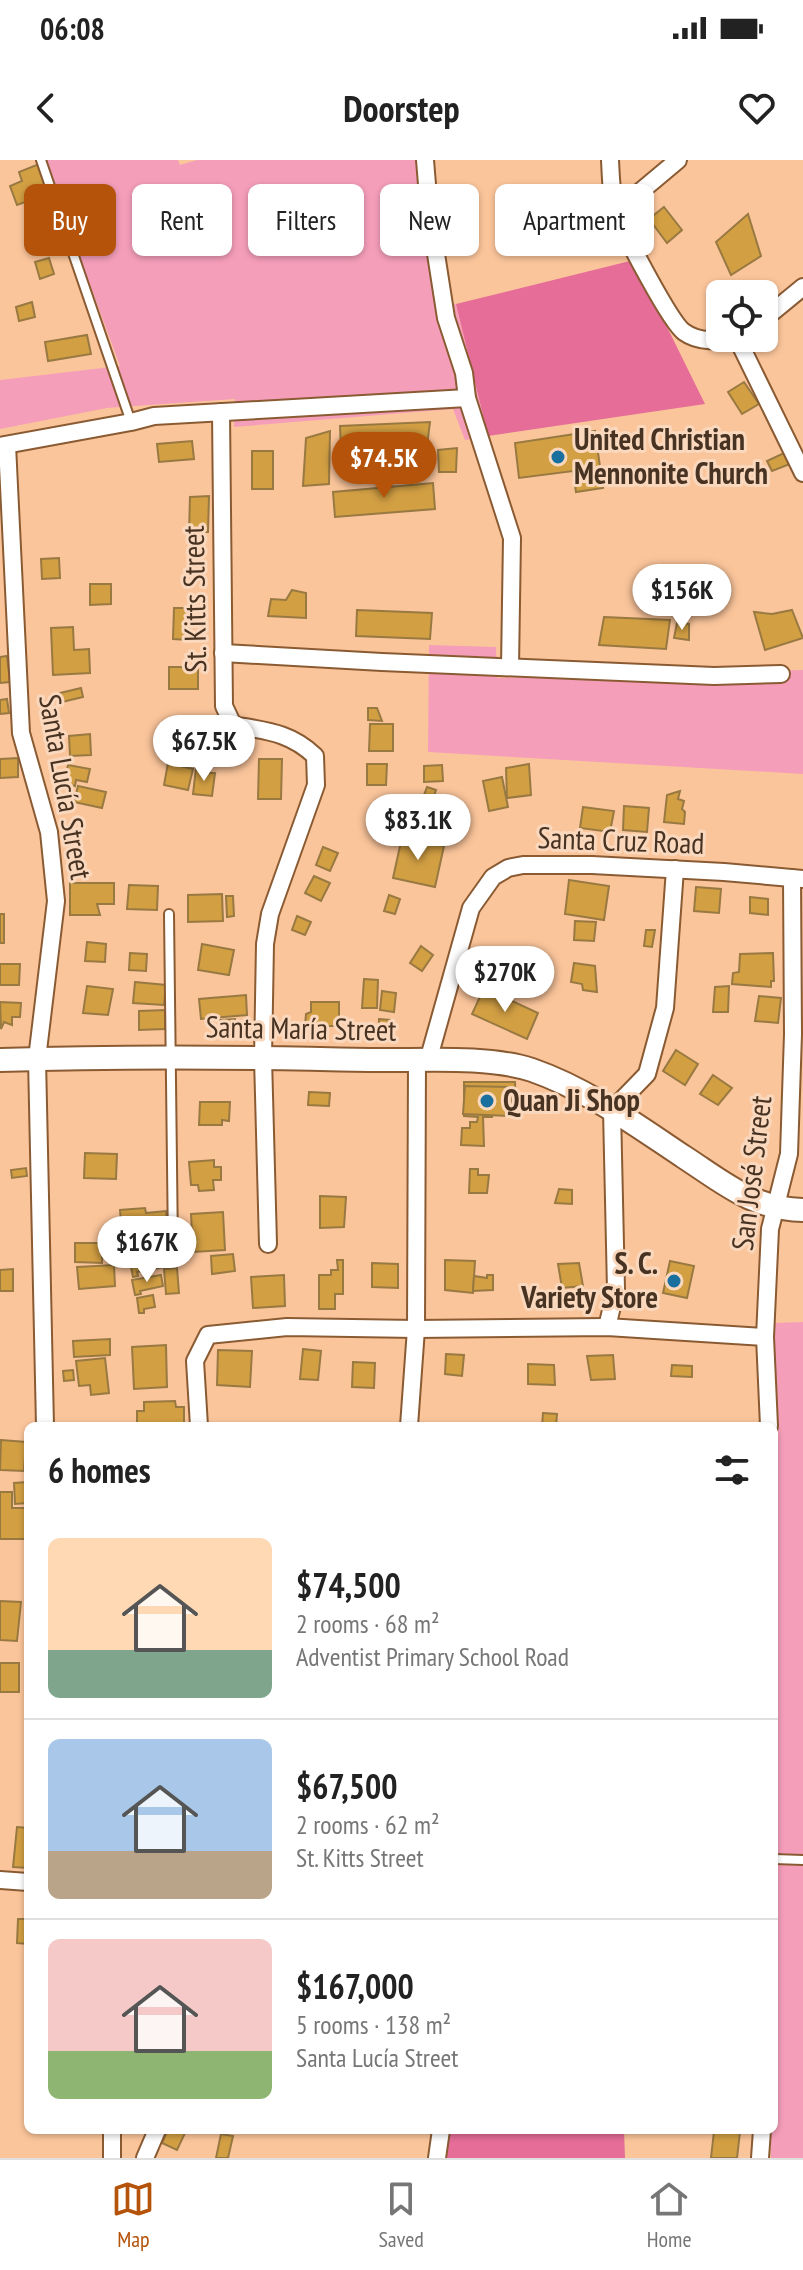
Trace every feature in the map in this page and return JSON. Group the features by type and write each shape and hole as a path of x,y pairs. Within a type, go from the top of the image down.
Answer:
{"street":[{"path":"425,160 429,209 446,318 464,373 467,398 512,538 510,667"},
{"path":"610,160 611,184"},
{"path":"649,184 678,160"},
{"path":"638,256 671,317 682,331 706,340"},
{"path":"778,308 803,287"},
{"path":"744,352 803,473"},
{"path":"4,445 154,416 467,398"},
{"name":"St. Kitts Street","path":"221,412 224,706 233,725 282,734 302,744 315,756 316,785 270,914 265,944 263,1058 268,1244"},
{"name":"Santa Lucía Street","path":"4,445 21,733 49,832 56,901 37,1059 45,1422"},
{"path":"223,653 714,676 781,674"},
{"name":"Santa Cruz Road","path":"409,1422 416,1329 422,1061 471,908 493,877 508,868 523,865 592,865 798,879"},
{"path":"607,1327 616,1290 612,1110 647,1074 665,1008 675,869"},
{"name":"San José Street","path":"769,1422 765,1337 770,1229 789,1154 798,1034 798,879"},
{"name":"Santa María Street","path":"0,1060 172,1057 495,1062 530,1070 564,1084 612,1110 761,1204 803,1210"},
{"path":"199,1422 195,1361 208,1335 287,1327 607,1327 765,1337"},
{"path":"0,1880 24,1882"},
{"path":"112,2134 112,2158"},
{"path":"150,2157 156,2134"},
{"path":"437,2158 440,2134"},
{"path":"760,2158 762,2134"}],"lane":[{"path":"41,160 131,422"},
{"path":"169,914 173,1248"},
{"path":"778,1859 803,1860"}],"shaded area":[{"path":"44,160 178,160 180,165 197,160 419,160 422,184 380,184 380,256 433,256 440,308 456,304 488,436 465,440 453,409 234,427 235,399 107,408 0,429 0,380 120,366 79,256 116,256 116,184 53,184"},
{"path":"634,260 705,404 488,436 456,304"},
{"path":"429,645 496,647 497,678 803,670 803,774 428,752"},
{"path":"803,1322 803,2158 771,2158 771,2134 778,2134 778,1422 774,1422 774,1323"},
{"path":"447,2134 624,2134 625,2158 444,2158"}],"building":[{"path":"39,164 47,184 24,184 24,202 17,205 10,186 22,181 19,172"},
{"path":"664,207 682,230 667,243 654,226 654,215"},
{"path":"748,214 761,256 731,275 716,242"},
{"path":"49,258 54,274 40,279 35,262"},
{"path":"32,302 35,317 19,321 16,307"},
{"path":"87,335 91,354 48,361 45,342"},
{"path":"744,382 759,404 742,414 728,392"},
{"path":"430,422 427,446 386,451 341,450 340,426"},
{"path":"330,431 329,484 303,486 306,438"},
{"name":"United Christian Mennonite Church","path":"595,431 603,488 576,492 573,471 519,478 515,443"},
{"path":"192,441 194,459 159,462 157,444"},
{"path":"457,448 456,472 439,472 438,450"},
{"path":"252,451 273,451 273,489 252,489"},
{"path":"784,453 790,464 772,471 767,461"},
{"path":"433,483 435,509 335,517 333,492"},
{"path":"209,496 208,532 189,532 190,497"},
{"path":"59,558 60,578 42,579 41,559"},
{"path":"90,584 111,584 111,604 90,605"},
{"path":"292,590 306,593 306,618 268,616 271,599 286,600"},
{"path":"174,608 189,608 189,640 173,639"},
{"path":"357,610 432,613 430,639 356,636"},
{"path":"792,610 803,638 765,650 754,612 772,614"},
{"path":"604,617 670,620 666,649 599,645"},
{"path":"677,623 689,624 689,640 674,638"},
{"path":"73,627 74,650 89,649 90,673 53,675 51,628"},
{"path":"7,656 10,682 0,683 0,657"},
{"path":"169,667 198,667 198,689 169,689"},
{"path":"81,688 83,697 62,702 60,693"},
{"path":"7,699 9,713 0,714 0,700"},
{"path":"368,708 377,708 382,721 368,720"},
{"path":"370,724 393,724 393,751 369,751"},
{"path":"90,734 91,755 70,756 69,736"},
{"path":"178,742 198,743 197,760 178,759"},
{"path":"18,758 18,777 0,778 0,759"},
{"path":"259,759 282,759 281,799 258,799"},
{"path":"168,763 193,769 188,790 164,785"},
{"path":"367,764 387,764 386,785 367,785"},
{"path":"529,764 531,795 507,798 506,768"},
{"path":"68,765 90,769 87,782 76,780 75,786 64,784"},
{"path":"442,765 443,781 424,782 424,766"},
{"path":"196,768 215,773 212,796 193,794"},
{"path":"502,777 508,807 489,811 483,781"},
{"path":"78,786 106,792 102,808 74,802"},
{"path":"427,787 436,790 427,818 417,814"},
{"path":"680,791 678,799 684,801 684,824 664,822 667,795"},
{"path":"396,801 413,804 411,818 394,815"},
{"path":"624,806 649,808 647,832 623,830"},
{"path":"583,807 614,811 610,832 580,828"},
{"path":"376,809 406,819 398,844 375,837 380,822 373,819"},
{"path":"402,837 444,846 435,887 393,878"},
{"path":"323,847 338,853 330,871 316,865"},
{"path":"314,876 330,883 321,901 305,893"},
{"path":"569,880 609,886 604,920 565,914"},
{"path":"70,883 114,883 114,904 97,904 100,915 70,915"},
{"path":"129,885 158,886 157,910 127,909"},
{"path":"696,887 721,889 719,913 694,911"},
{"path":"222,894 223,921 188,922 188,895"},
{"path":"389,895 400,899 395,914 384,911"},
{"path":"226,896 233,896 234,916 227,917"},
{"path":"750,897 768,899 768,915 750,913"},
{"path":"0,914 4,914 4,943 0,943"},
{"path":"297,916 311,922 305,935 292,930"},
{"path":"575,921 596,922 594,941 574,940"},
{"path":"646,930 655,930 652,947 644,946"},
{"path":"87,942 106,944 105,962 85,961"},
{"path":"202,944 234,950 229,975 198,970"},
{"path":"421,946 433,955 422,971 410,963"},
{"path":"130,953 147,954 146,971 129,970"},
{"path":"773,953 774,981 771,981 771,987 732,984 733,973 739,972 740,954"},
{"path":"574,963 595,966 597,992 583,990 582,984 571,982"},
{"path":"0,964 20,964 19,985 0,985"},
{"path":"364,979 378,980 377,1008 362,1008"},
{"path":"135,982 166,985 164,1005 133,1003"},
{"path":"87,986 113,989 108,1015 83,1013"},
{"path":"729,986 728,1012 713,1012 715,987"},
{"path":"484,988 538,1013 527,1039 472,1014"},
{"path":"382,991 396,993 394,1012 380,1010"},
{"path":"246,995 247,1015 201,1019 199,999"},
{"path":"759,996 781,998 778,1023 755,1021"},
{"path":"0,1002 21,1003 20,1017 12,1017 12,1025 4,1022 1,1029"},
{"path":"311,1002 339,1002 339,1026 305,1026 306,1014 311,1012"},
{"path":"165,1010 165,1029 139,1030 139,1011"},
{"path":"235,1019 235,1029 221,1030 220,1020"},
{"path":"379,1019 390,1020 390,1030 379,1030"},
{"path":"676,1050 698,1064 685,1085 663,1071"},
{"path":"713,1075 732,1088 718,1105 700,1094"},
{"path":"464,1082 515,1082 516,1114 493,1112 492,1117 483,1117 484,1146 461,1145 462,1128 470,1128 470,1122 477,1122 478,1117 464,1116"},
{"name":"Quan Ji Shop","path":"465,1086 512,1087 510,1116 463,1114"},
{"path":"309,1092 330,1093 329,1106 308,1105"},
{"path":"200,1102 230,1102 229,1121 222,1120 222,1125 199,1125"},
{"path":"85,1153 117,1154 116,1179 84,1178"},
{"path":"214,1160 214,1167 221,1167 221,1180 213,1180 214,1190 199,1191 198,1185 191,1185 189,1162"},
{"path":"26,1168 27,1176 12,1178 11,1170"},
{"path":"470,1169 478,1169 478,1175 489,1175 487,1193 469,1193"},
{"path":"559,1189 572,1190 572,1204 555,1203"},
{"path":"320,1196 346,1197 344,1227 320,1228"},
{"path":"145,1208 146,1213 166,1211 168,1241 164,1242 165,1250 148,1251 147,1244 128,1245 127,1234 122,1235 120,1210"},
{"path":"223,1212 225,1250 193,1252 191,1214"},
{"path":"75,1243 102,1243 102,1263 75,1262"},
{"path":"174,1254 176,1265 137,1272 138,1276 133,1277 130,1262"},
{"path":"233,1254 235,1271 212,1274 211,1256"},
{"path":"337,1260 343,1260 343,1294 335,1294 335,1309 319,1309 319,1275 331,1275 331,1270 338,1270"},
{"path":"445,1260 475,1261 473,1293 445,1290"},
{"path":"670,1261 694,1266 687,1298 663,1293"},
{"path":"372,1263 398,1264 398,1288 372,1287"},
{"path":"579,1263 583,1286 562,1288 558,1264"},
{"path":"114,1265 115,1286 79,1289 77,1267"},
{"path":"177,1268 179,1293 166,1294 164,1269"},
{"path":"13,1269 13,1291 0,1291 0,1270"},
{"path":"161,1275 163,1286 135,1295 132,1280"},
{"path":"284,1275 285,1306 253,1308 251,1277"},
{"path":"487,1275 493,1275 493,1290 473,1291 474,1276 487,1278"},
{"path":"153,1295 155,1307 139,1313 137,1298"},
{"path":"110,1339 110,1355 74,1357 73,1341"},
{"path":"166,1345 167,1387 134,1389 132,1347"},
{"path":"303,1349 321,1351 318,1380 300,1379"},
{"path":"218,1350 252,1351 250,1387 217,1385"},
{"path":"446,1354 464,1355 462,1376 445,1374"},
{"path":"613,1355 615,1379 591,1380 587,1356"},
{"path":"105,1358 109,1393 91,1395 90,1385 79,1386 76,1361"},
{"path":"353,1362 375,1363 374,1388 352,1387"},
{"path":"528,1364 554,1365 555,1385 528,1384"},
{"path":"672,1365 692,1366 692,1377 671,1376"},
{"path":"73,1370 74,1380 64,1381 63,1371"},
{"path":"175,1401 176,1407 184,1407 184,1422 137,1422 137,1411 144,1411 144,1402"},
{"path":"543,1413 557,1414 556,1422 542,1422"},
{"path":"1,1440 24,1442 24,1471 0,1470"},
{"path":"24,1482 24,1503 15,1504 14,1483"},
{"path":"0,1492 12,1492 12,1508 24,1508 24,1539 0,1539"},
{"path":"0,1601 21,1602 17,1641 0,1640"},
{"path":"0,1663 19,1663 19,1692 0,1692"},
{"path":"17,1827 24,1828 24,1868 13,1867"},
{"path":"18,1919 24,1919 24,1944 17,1943"},
{"path":"166,2134 185,2134 177,2150 162,2143"},
{"path":"221,2134 233,2136 228,2158 216,2158"},
{"path":"714,2134 740,2134 737,2158 711,2158"}],"place":[{"name":"United Christian Mennonite Church","path":"558,457"},
{"name":"Quan Ji Shop","path":"487,1101"},
{"name":"S. C. Variety Store","path":"674,1281"}]}
